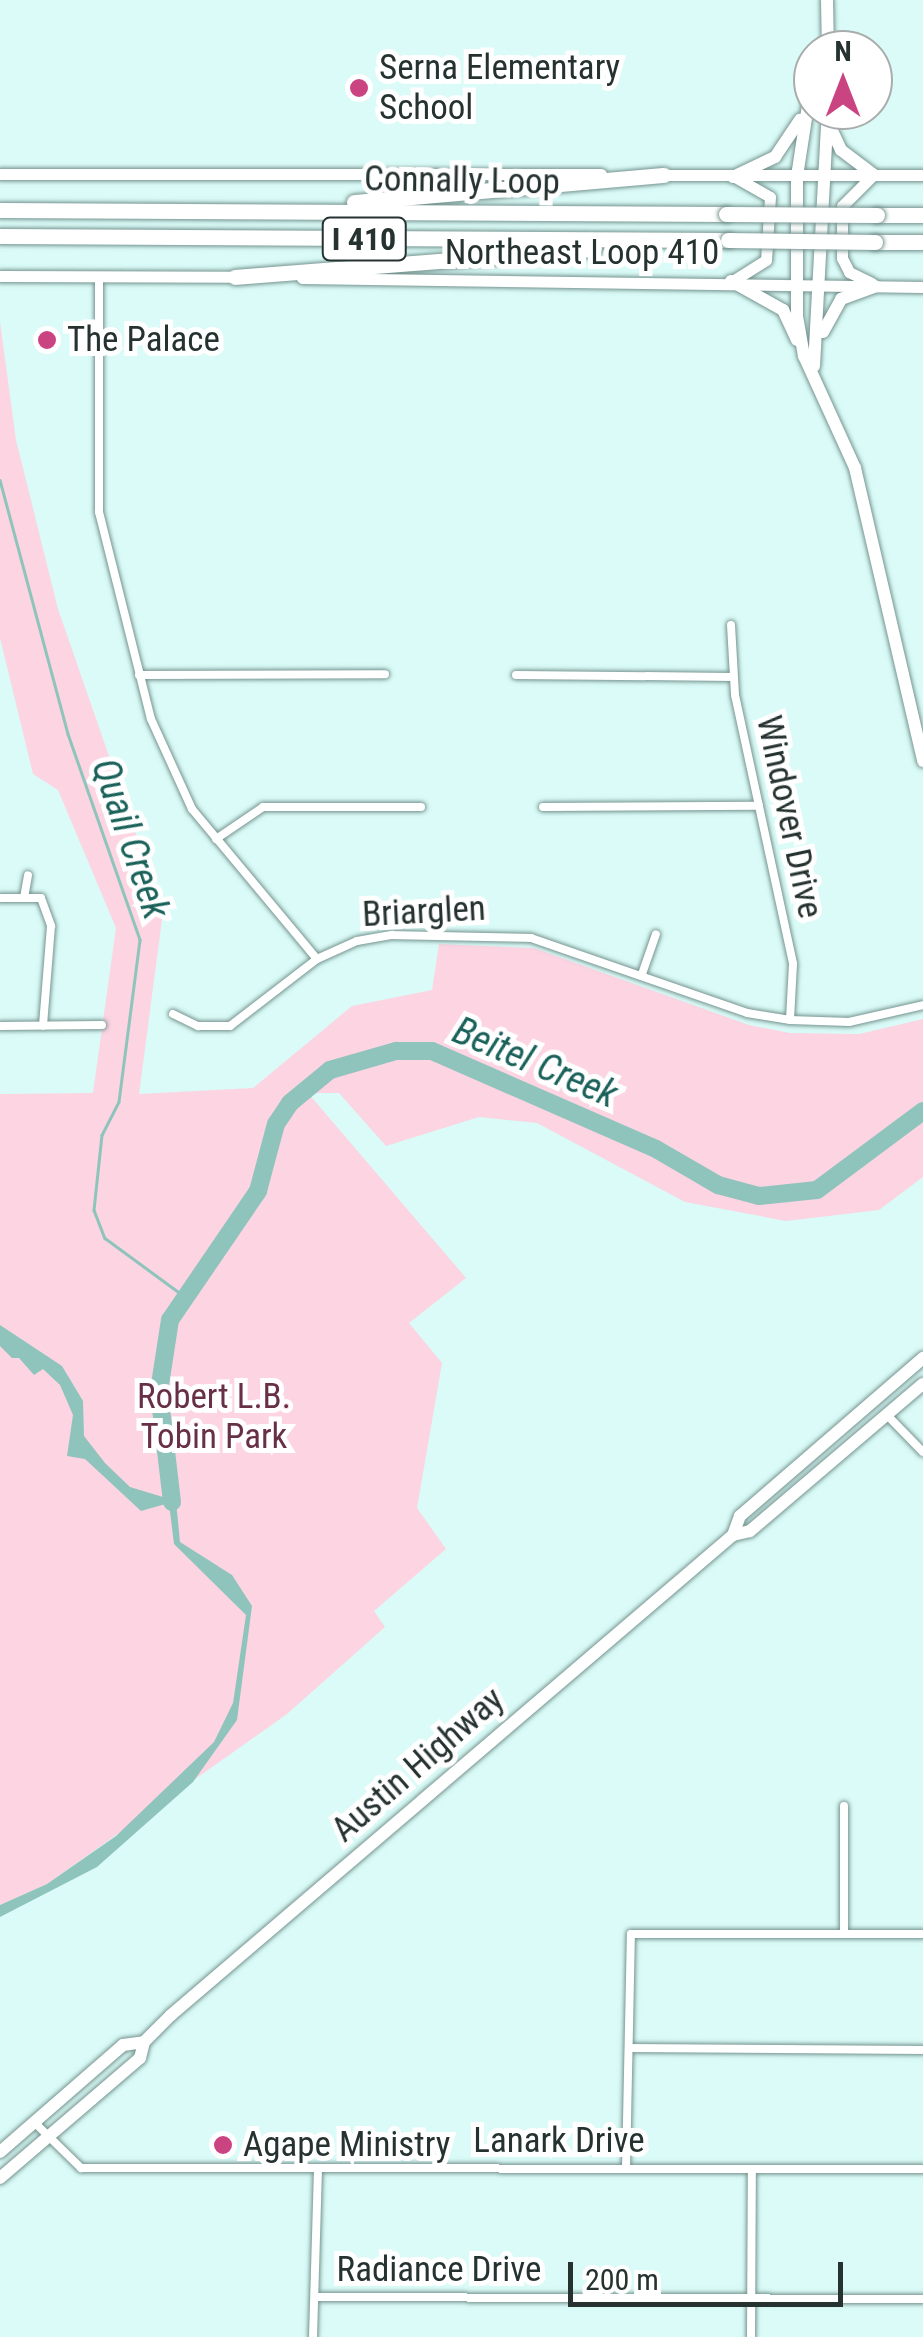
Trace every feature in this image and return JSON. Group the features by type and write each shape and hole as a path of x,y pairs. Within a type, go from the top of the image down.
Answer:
{"highway":[{"path":"308,208 664,175"},
{"path":"0,201 136,210"},
{"name":"Connally Loop","path":"0,210 308,208 923,215"},
{"name":"Connally Loop","path":"0,236 923,242"},
{"path":"234,277 728,240"}],"main road":[{"path":"826,0 826,30"},
{"path":"825,30 826,26"},
{"path":"733,177 775,157 793,129"},
{"path":"803,130 797,176 796,283 812,358 855,468 923,761"},
{"path":"812,358 820,176 826,130"},
{"path":"833,130 840,150 874,175"},
{"path":"0,174 923,175"},
{"path":"874,175 842,206 842,258 849,272 876,286"},
{"path":"733,177 770,196 770,249 766,260 731,281 783,310 812,358"},
{"name":"Northeast Loop 410","path":"0,276 731,281 921,287"},
{"path":"812,358 825,321 841,299 876,286"},
{"name":"Austin Highway","path":"733,1535 740,1516 923,1358"},
{"name":"Austin Highway","path":"0,2152 123,2045 144,2042 733,1535 750,1531 923,1384"},
{"name":"Austin Highway","path":"0,2178 140,2058 144,2042"}],"street":[{"path":"99,278 100,512 163,757 216,839 317,958"},
{"name":"Windover Drive","path":"731,625 733,678 793,964 790,1020"},
{"path":"140,675 384,674"},
{"path":"516,675 733,678"},
{"path":"543,806 758,806"},
{"path":"216,839 263,807 420,807"},
{"path":"24,898 28,875"},
{"path":"0,898 40,898 54,934 43,1026"},
{"name":"Briarglen","path":"173,1014 198,1026 230,1026 317,958 374,937 508,934 642,974 748,1013 790,1020 849,1022 923,1006"},
{"path":"642,974 656,934"},
{"path":"0,1026 102,1025"},
{"path":"886,1414 923,1452"},
{"path":"844,1806 844,1933"},
{"path":"626,2169 632,2048 630,1934 923,1934"},
{"path":"632,2048 923,2050"},
{"name":"Lanark Drive","path":"34,2122 80,2168 923,2169"},
{"path":"313,2337 318,2168"},
{"path":"750,2337 752,2169"},
{"name":"Radiance Drive","path":"315,2297 923,2299"}],"green space":[{"name":"Robert L.B. Tobin Park","path":"0,322 16,440 58,609 163,912 139,1094 253,1088 352,1006 432,990 439,944 534,948 749,1025 790,1033 859,1034 923,1019 923,1177 879,1210 786,1221 685,1202 537,1123 479,1117 386,1146 339,1093 308,1093 466,1278 409,1323 442,1363 417,1508 446,1549 374,1611 385,1627 287,1714 47,1884 0,1905 0,1094 93,1093 116,928 58,790 33,774 0,638"}],"shaded area":[{"path":"0,1325 62,1366 83,1401 84,1436 105,1463 130,1487 176,1501 180,1542 232,1575 252,1606 237,1720 193,1782 97,1867 0,1917 0,1905 47,1884 116,1836 214,1742 233,1703 246,1615 174,1544 169,1503 141,1511 85,1459 67,1456 73,1415 60,1385 43,1369 34,1375 19,1358 12,1358 0,1346"}],"waterway":[{"name":"Quail Creek","path":"0,480 68,734 140,940 119,1102 102,1135 94,1210 105,1238 184,1296"},
{"name":"Beitel Creek","path":"172,1502 159,1391 170,1320 258,1191 276,1124 290,1103 330,1070 396,1051 432,1051 656,1149 718,1185 759,1196 817,1190 923,1111"}],"place":[{"name":"Serna Elementary School","path":"359,88"},
{"name":"The Palace","path":"47,340"},
{"name":"Agape Ministry","path":"223,2145"}]}
